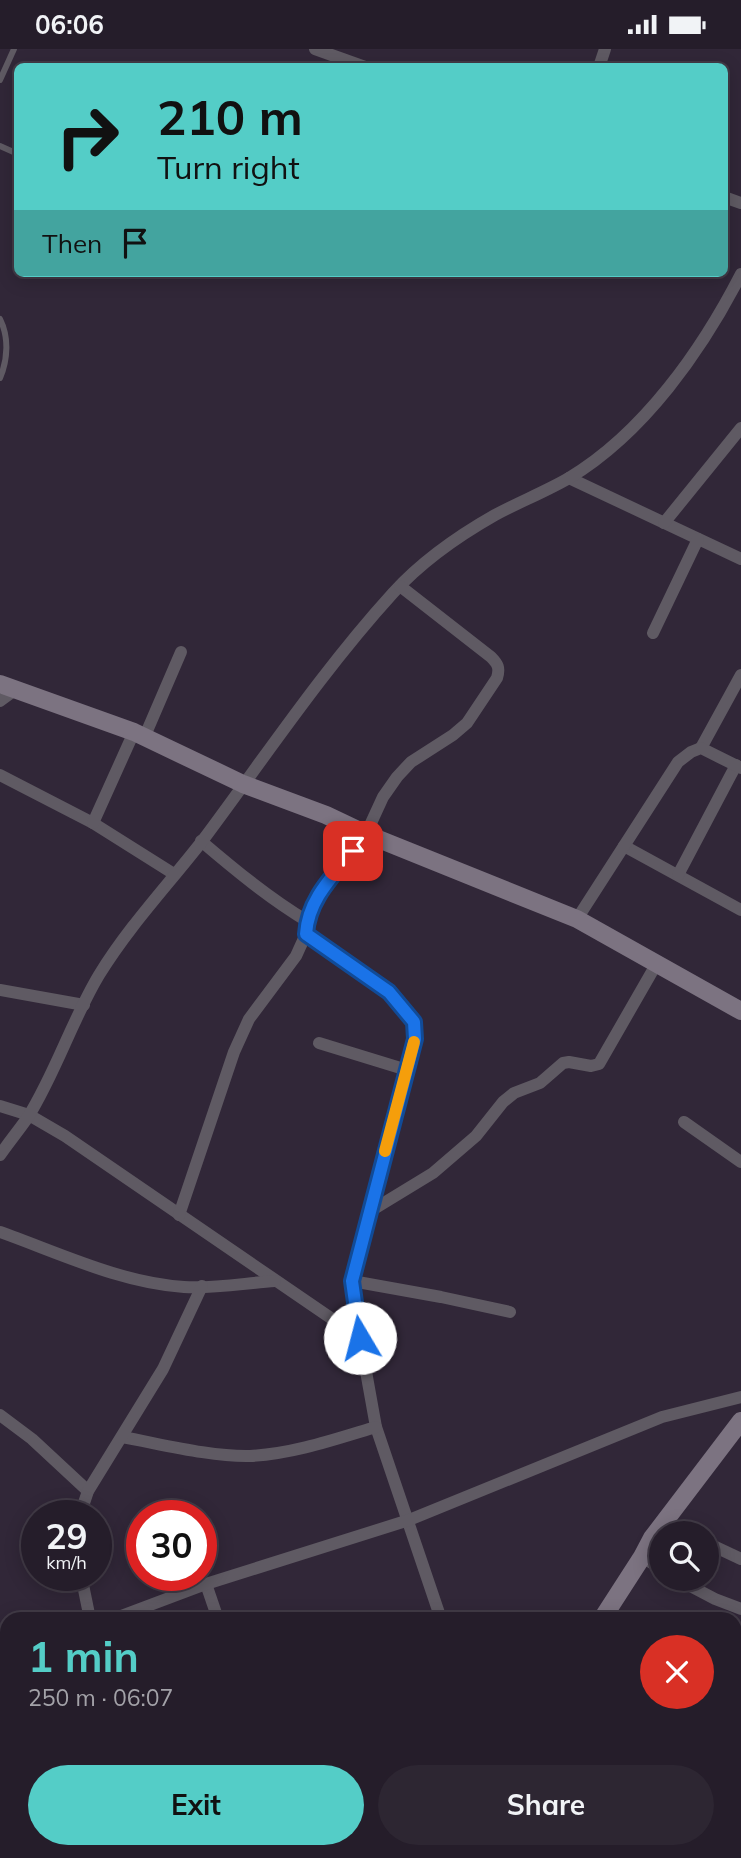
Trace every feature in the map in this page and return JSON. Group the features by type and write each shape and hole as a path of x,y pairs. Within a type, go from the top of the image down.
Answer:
{"street":[{"path":"315,49 354,63"},
{"path":"0,1155 29,1115 98,977 134,923 201,841 329,670 424,561 494,516 569,478 621,439 659,400 721,312 737,294 741,274"},
{"path":"664,523 741,428"},
{"path":"569,478 741,559"},
{"path":"653,633 698,539"},
{"path":"179,1215 239,1041 249,1019 296,956 313,903 366,834 383,797 397,777 411,762 467,723 497,678 497,664 491,657 400,586"},
{"path":"93,823 181,652"},
{"path":"577,919 678,762 701,748 740,679"},
{"path":"0,701 7,687 139,735 243,784 326,815 366,834 577,919 741,1011"},
{"path":"678,875 738,766 701,748"},
{"path":"0,775 93,823 174,874"},
{"path":"201,841 389,992 414,1022 415,1039 352,1281 376,1427 438,1612"},
{"path":"624,846 741,910"},
{"path":"369,1212 433,1173 477,1136 503,1102 514,1093 540,1083 563,1063 591,1066 599,1064 657,963"},
{"path":"0,991 84,1005"},
{"path":"319,1043 407,1070"},
{"path":"0,1106 29,1115 65,1136 360,1338"},
{"path":"684,1122 741,1163"},
{"path":"0,1232 96,1267 147,1282 186,1287 275,1281"},
{"path":"352,1281 510,1312"},
{"path":"85,1500 163,1369 202,1286"},
{"path":"217,1581 408,1520 662,1417 741,1397"},
{"path":"0,1415 32,1439 88,1491"},
{"path":"664,1521 741,1421"},
{"path":"122,1437 250,1456 306,1448 376,1427"},
{"path":"607,1612 649,1546"},
{"path":"719,1549 741,1559"},
{"path":"642,1557 649,1561"},
{"path":"84,1591 89,1612"},
{"path":"132,1612 187,1591"},
{"path":"208,1591 216,1612"},
{"path":"700,1591 741,1609"}],"lane":[{"path":"0,80 14,49"},
{"path":"0,319 7,345 5,367 0,378"}],"slow traffic":[{"path":"385,1151 414,1042"}],"route":[{"path":"353,851 313,903 306,934 389,992 414,1022 415,1039 352,1281 360,1338"}]}
